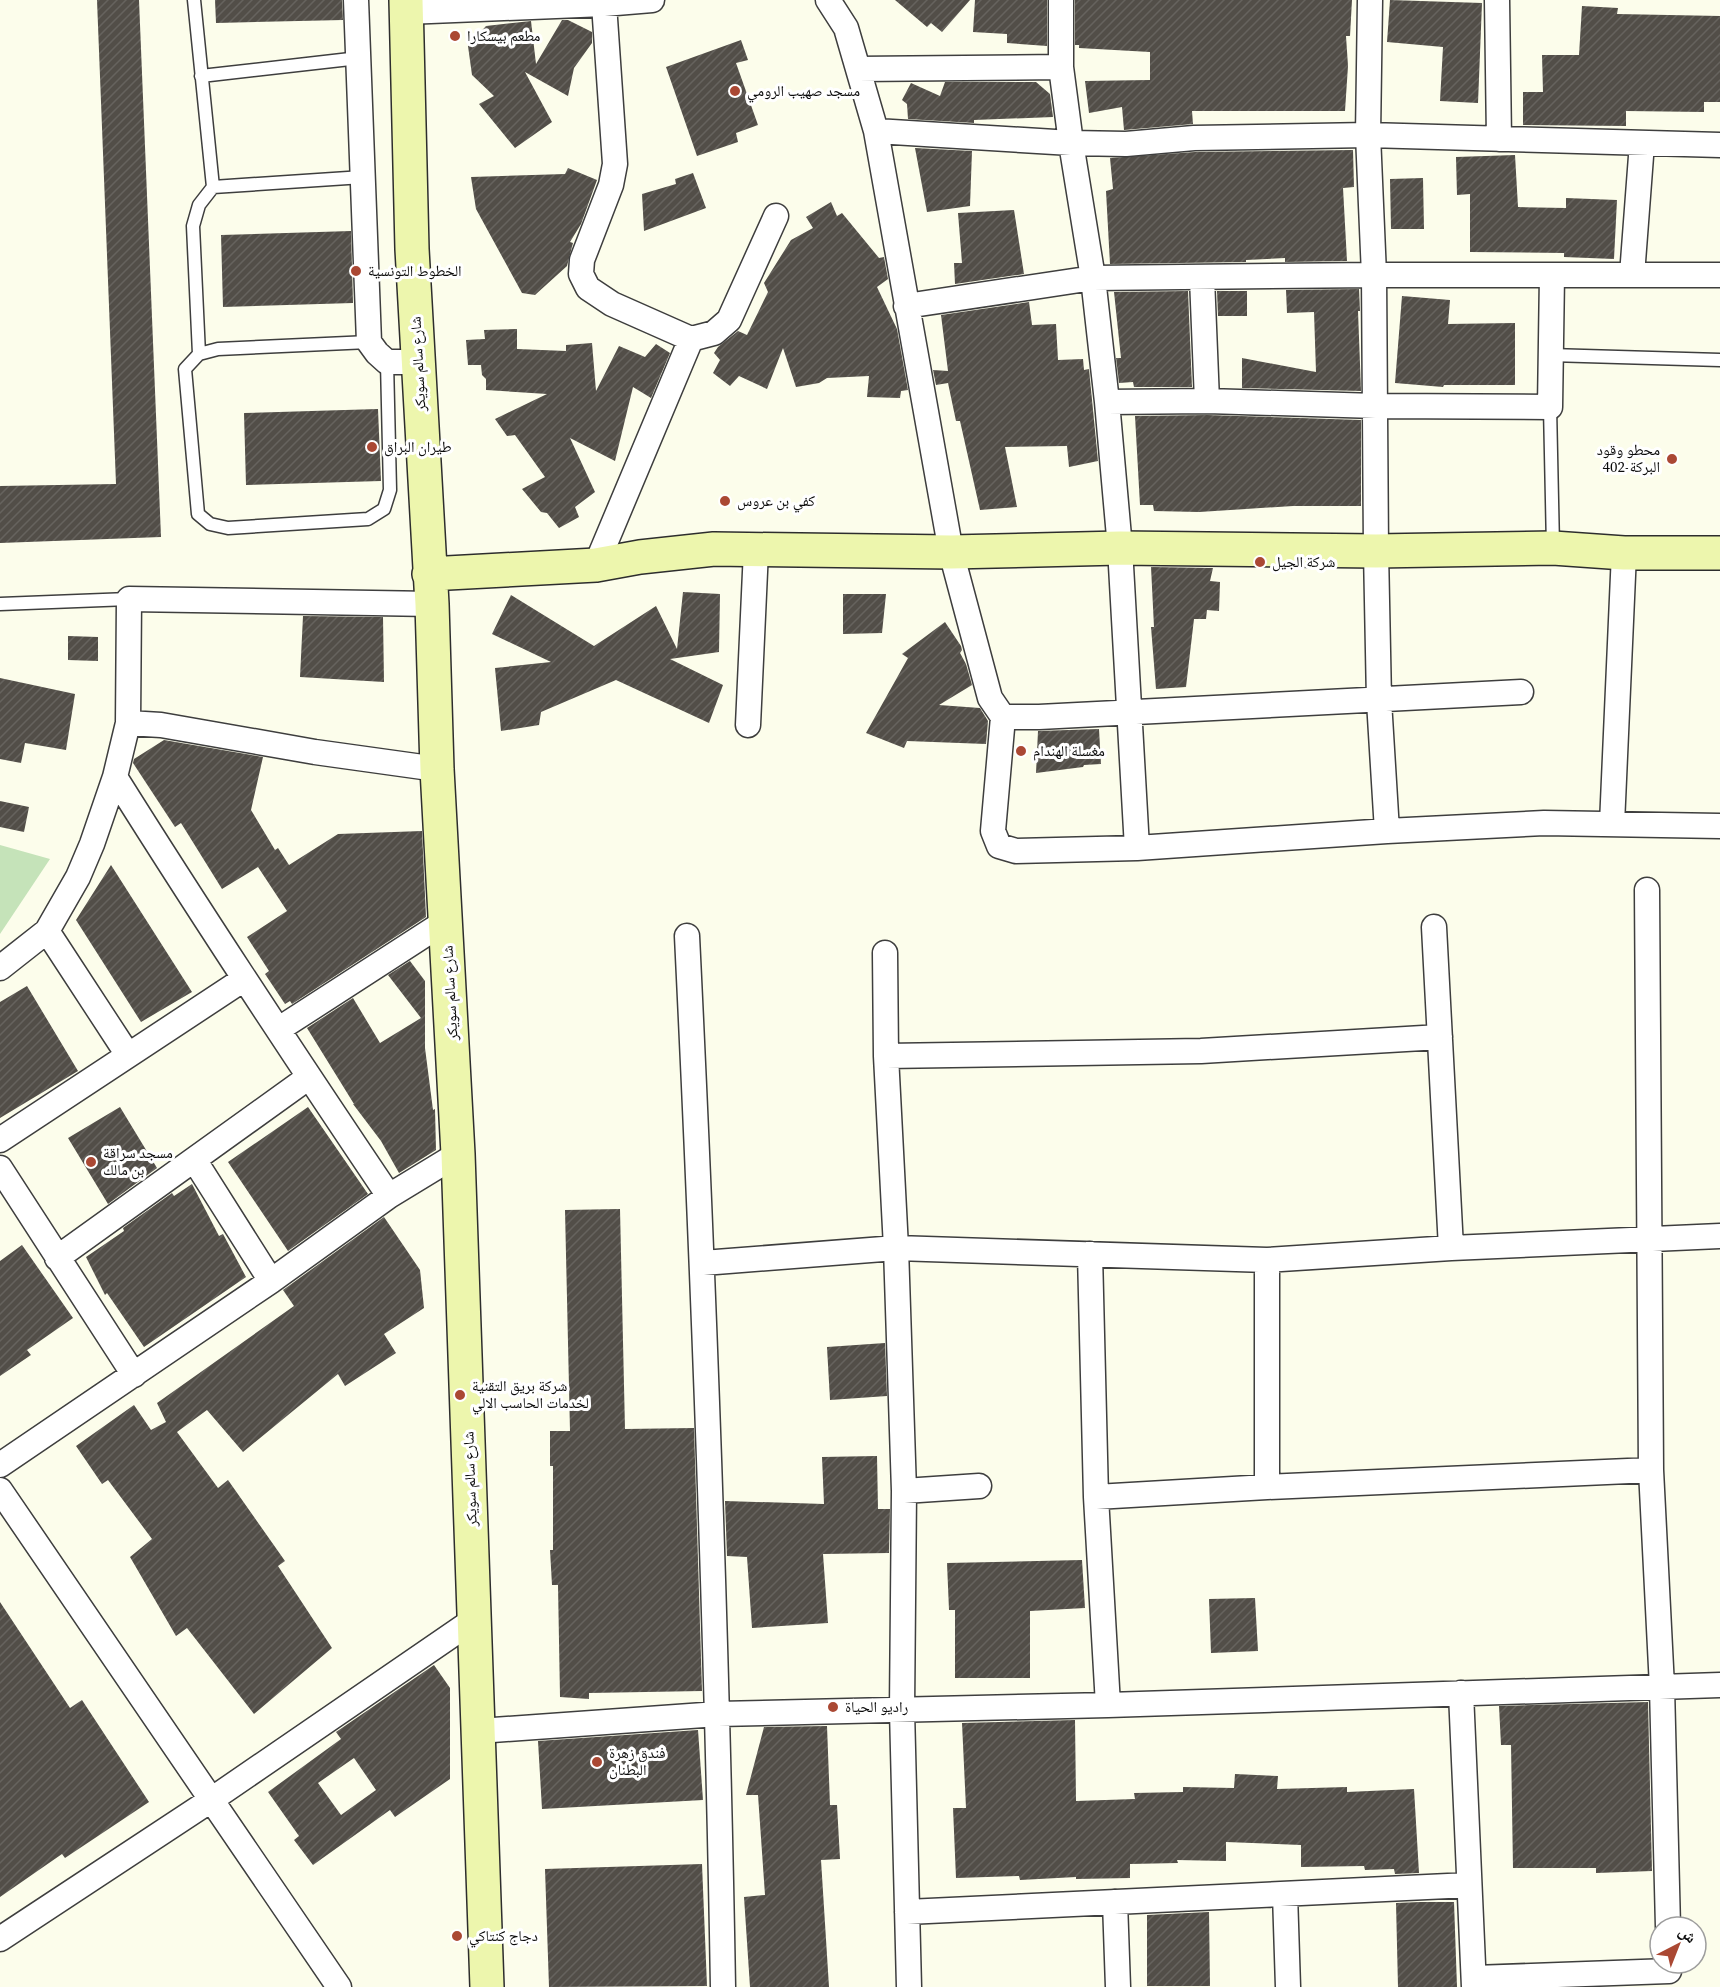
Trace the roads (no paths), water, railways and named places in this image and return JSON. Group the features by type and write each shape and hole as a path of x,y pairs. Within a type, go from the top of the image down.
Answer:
{"street":[{"path":"356,0 369,342 377,353 402,362"},
{"path":"406,6 604,4 652,0"},
{"path":"828,0 846,28 876,131 951,552 990,698 1003,717 993,831 999,846 1017,851 1137,848 1544,823 1720,826"},
{"path":"1060,0 1061,67 1093,278 1107,402 1120,548 1137,848"},
{"path":"1370,0 1368,135 1374,275 1379,701 1387,831"},
{"path":"1497,0 1499,139"},
{"path":"604,4 615,164 611,185 582,260 581,274 588,288 612,304 691,339 714,333 729,320 776,216"},
{"name":"شارع سالم سويكر","path":"406,6 412,249 402,362 431,589 437,769 458,1154 487,1987"},
{"path":"858,69 1061,67"},
{"path":"876,131 1071,143 1126,144 1194,138 1368,135 1720,145"},
{"path":"1632,275 1642,143"},
{"path":"1107,402 1207,401 1376,406 1550,407 1552,275"},
{"path":"906,306 1093,278 1720,275"},
{"path":"1202,278 1207,401"},
{"path":"596,565 691,339"},
{"path":"0,968 47,931 78,877 92,844 115,777 128,723 129,598 431,589 640,557 714,549 951,552 1120,548 1376,551 1553,548 1624,553 1720,553"},
{"path":"748,726 756,550"},
{"path":"1612,824 1624,553"},
{"path":"1003,717 1379,701 1429,696 1521,692"},
{"path":"128,723 161,725 315,752 437,769"},
{"path":"115,777 244,979 389,1196"},
{"path":"1647,890 1651,1470 1662,1687 1668,1915"},
{"path":"279,1029 446,921"},
{"path":"1434,927 1450,1248"},
{"path":"47,931 128,1055"},
{"path":"687,936 703,1263 718,1714 723,1987"},
{"path":"885,954 886,1056 896,1248 904,1491 902,1710 909,1987"},
{"path":"0,1140 244,979"},
{"path":"886,1056 1201,1050 1440,1037"},
{"path":"57,1258 309,1077"},
{"path":"0,1465 271,1281 389,1196 458,1154"},
{"path":"195,1161 271,1281"},
{"path":"0,1168 134,1375"},
{"path":"703,1263 896,1248 1267,1260 1450,1248 1720,1236"},
{"path":"1090,1254 1096,1497 1108,1705"},
{"path":"1267,1260 1267,1487"},
{"path":"1096,1497 1651,1470"},
{"path":"904,1491 979,1486"},
{"path":"0,1490 339,1987"},
{"path":"0,1939 211,1800 475,1619"},
{"path":"479,1731 718,1714 1108,1705 1720,1685"},
{"path":"1461,1693 1474,1983 1648,1975"},
{"path":"907,1911 1469,1885"},
{"path":"1285,1894 1288,1987"},
{"path":"1115,1902 1118,1987"}],"lane":[{"path":"194,0 213,187 199,205 193,226 199,354"},
{"path":"201,76 358,57"},
{"path":"213,187 363,177"},
{"path":"369,342 218,349 199,354 185,369 198,514 210,524 228,528 368,519 384,509 390,490 402,362"},
{"path":"1550,355 1720,360"},
{"path":"1550,407 1553,548"},
{"path":"0,604 129,598"}],"place":[{"name":"مطعم بيسكارا","path":"455,36"},
{"name":"مسجد صهيب الرومي","path":"735,91"},
{"name":"الخطوط التونسية","path":"356,271"},
{"name":"طيران البراق","path":"372,447"},
{"name":"محطو وقود 402-البركة","path":"1672,459"},
{"name":"كفي بن عروس","path":"725,501"},
{"name":"شركة الجيل","path":"1260,562"},
{"name":"مغسلة الهندام","path":"1021,751"},
{"name":"مسجد سراقة بن مالك","path":"91,1162"},
{"name":"شركة بريق التقنية لخدمات الحاسب الالي","path":"460,1395"},
{"name":"راديو الحياة","path":"833,1707"},
{"name":"فندق زهرة البطنان","path":"597,1762"},
{"name":"دجاج كنتاكي","path":"457,1936"}]}
